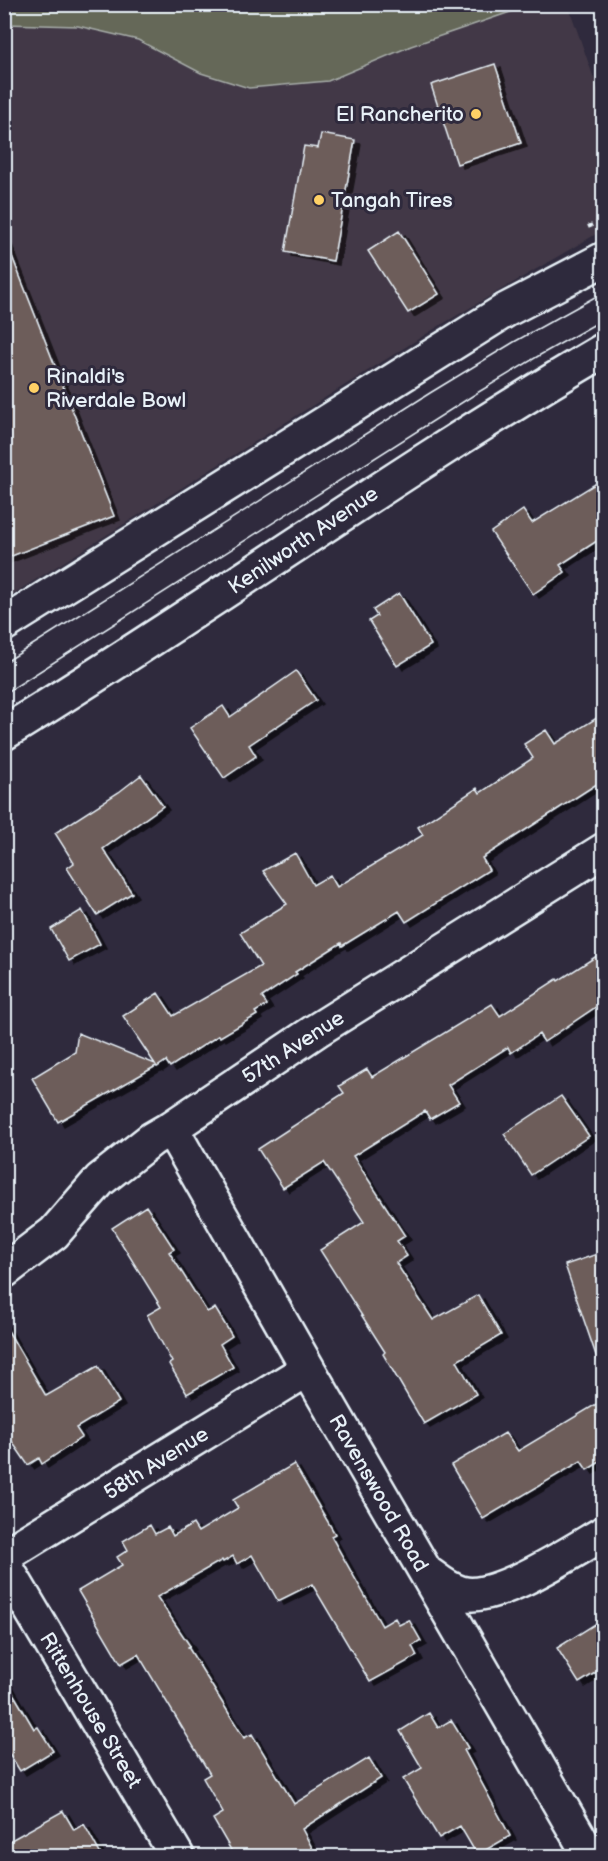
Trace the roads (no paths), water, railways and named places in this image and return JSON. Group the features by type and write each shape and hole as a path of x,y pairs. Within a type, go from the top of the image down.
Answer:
{"street":[{"path":"4,624 506,310 603,259"},
{"name":"Kenilworth Avenue","path":"4,733 101,673 436,452 603,350"},
{"name":"57th Avenue","path":"4,1271 54,1233 100,1180 152,1139 317,1030 603,850"},
{"name":"Ravenswood Road","path":"171,1128 308,1370 590,1857"},
{"name":"58th Avenue","path":"4,1556 308,1370"},
{"path":"424,1571 448,1588 462,1594 478,1595 497,1591 603,1533"},
{"name":"Rittenhouse Street","path":"4,1564 177,1857"}],"tram line":[{"path":"4,663 430,393 514,342 604,292"},
{"path":"4,694 477,393 604,319"}],"place":[{"name":"El Rancherito","path":"476,114"},
{"name":"Tangah Tires","path":"319,200"},
{"name":"Rinaldi's Riverdale Bowl","path":"34,388"}]}
